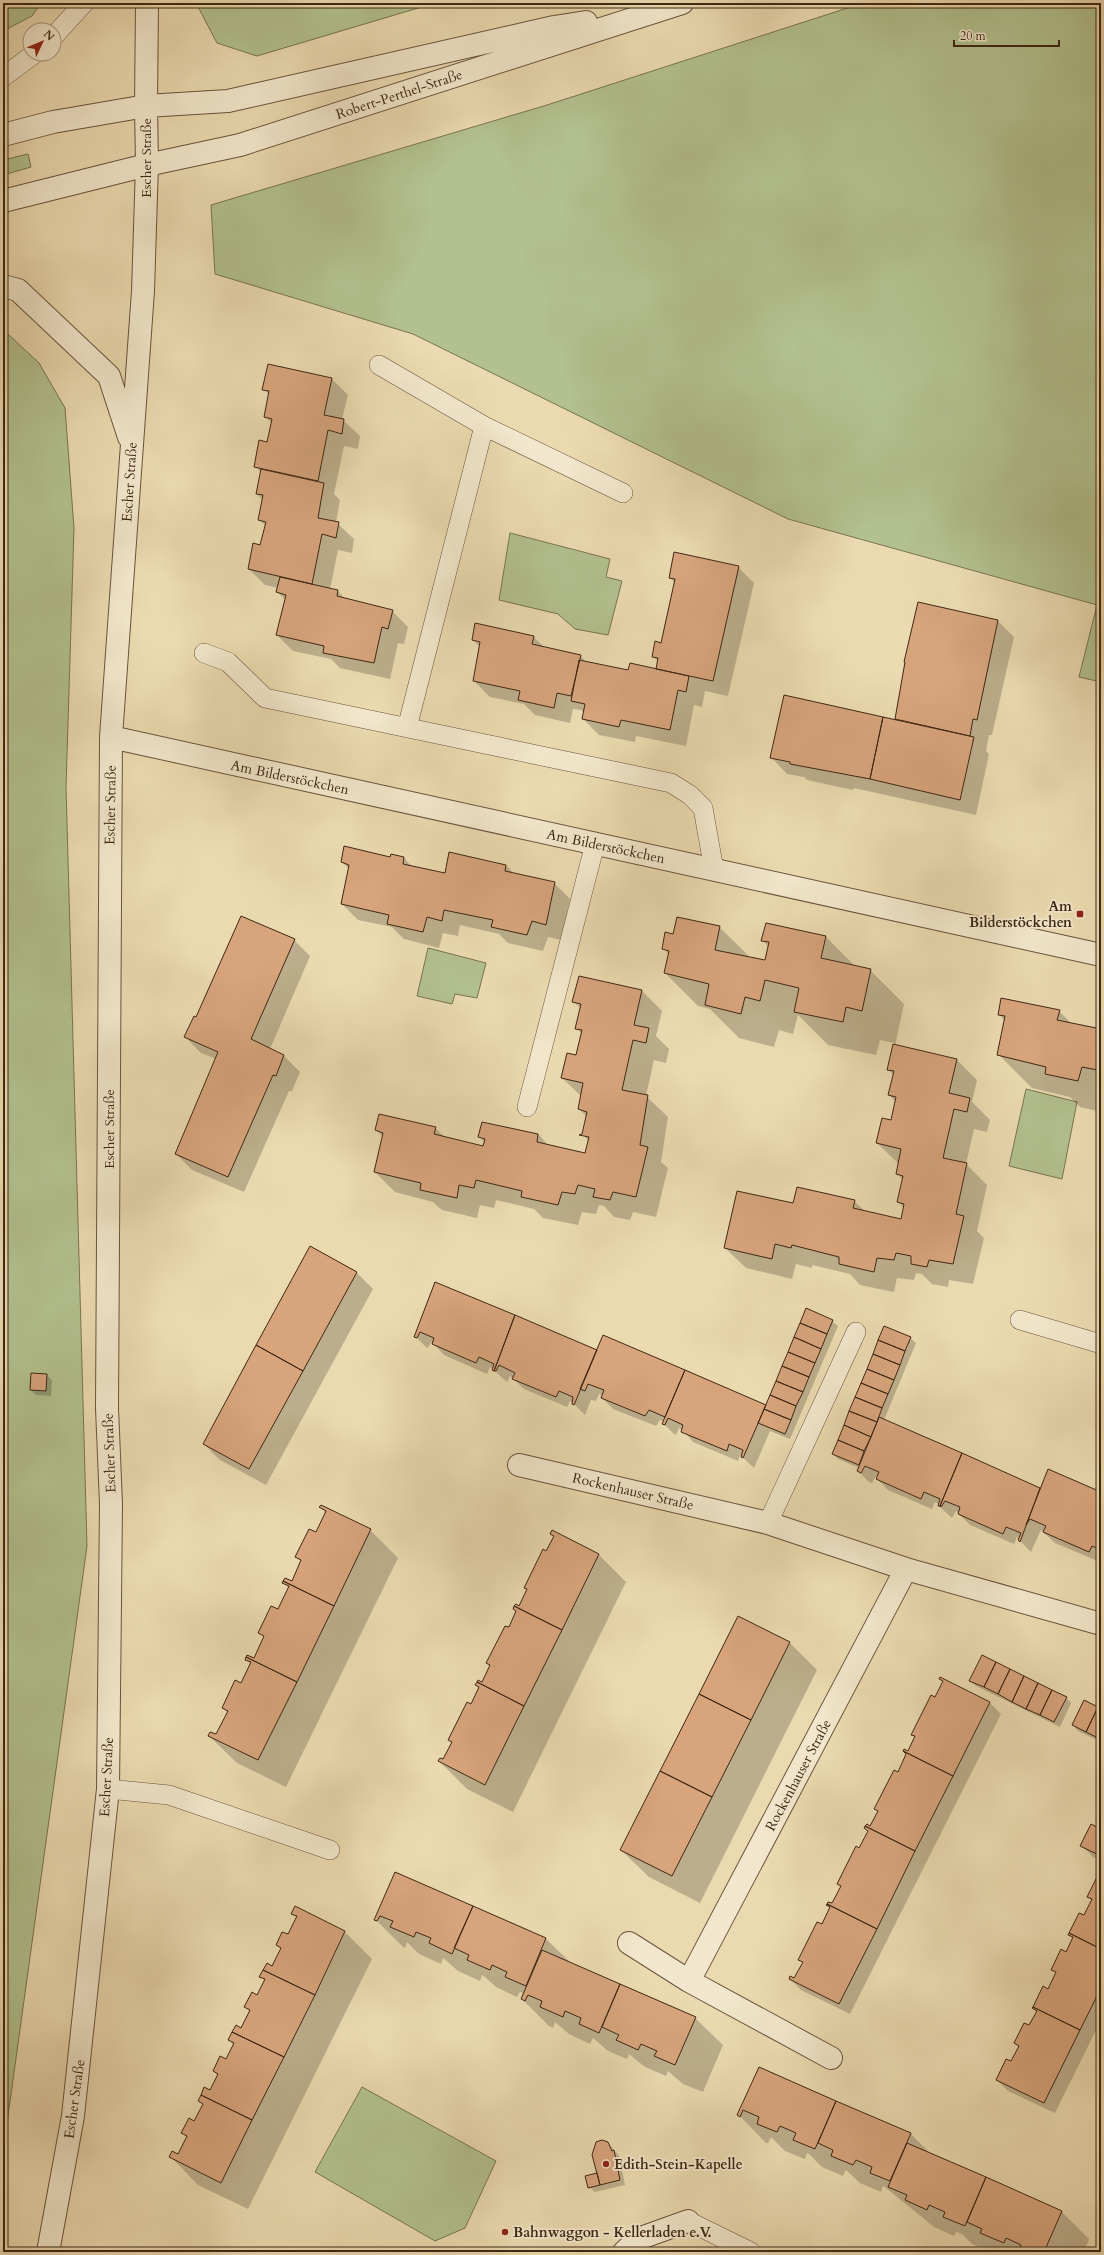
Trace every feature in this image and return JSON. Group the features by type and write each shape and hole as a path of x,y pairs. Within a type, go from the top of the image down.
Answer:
{"street":[{"name":"Escher Straße","path":"48,2252 73,2116 108,1789 111,1504 107,1400 111,737 144,284 147,165 147,3"},
{"name":"Robert-Perthel-Straße","path":"3,201 147,165 240,145 682,3"},
{"name":"Robert-Perthel-Straße","path":"3,135 53,122 146,106 228,101 554,27 648,13"},
{"path":"3,286 18,290 109,376 132,446"},
{"name":"Am Bilderstöckchen","path":"111,737 1101,955"},
{"name":"Rockenhauser Straße","path":"519,1465 768,1523 906,1569 1101,1624"},
{"name":"Rockenhauser Straße","path":"689,1981 906,1569"},
{"path":"629,1943 689,1981 831,2058"},
{"path":"624,2252 638,2239 688,2221"}],"lane":[{"path":"62,27 84,3"},
{"path":"3,77 23,62"},
{"path":"379,365 484,426 624,492"},
{"path":"407,728 484,426"},
{"path":"204,653 228,662 265,698 671,783 690,795 703,808 714,870"},
{"path":"527,1107 595,844"},
{"path":"1020,1320 1101,1344"},
{"path":"768,1523 856,1332"},
{"path":"108,1789 170,1795 330,1850"},
{"path":"688,2221 751,2252"}],"green space":[{"path":"3,3 41,3 32,16 3,31"},
{"path":"196,3 435,3 257,56 217,43"},
{"path":"863,3 1101,3 1101,682 1079,677 1097,605 788,519 413,334 215,274 211,205 547,105"},
{"path":"28,154 31,167 3,175 3,160"},
{"path":"3,331 39,363 65,408 74,528 66,787 87,1546 3,2152"},
{"path":"510,533 610,559 606,577 622,581 608,635 575,629 558,614 499,600"},
{"path":"428,948 486,963 477,998 455,994 452,1004 417,996"},
{"path":"1026,1089 1077,1102 1062,1179 1009,1166"},
{"path":"362,2087 496,2161 465,2228 435,2241 315,2172"}],"building":[{"path":"268,364 332,378 324,415 344,419 342,434 328,430 318,481 254,467 259,440 267,442 272,419 264,417 269,391 262,390"},
{"path":"261,469 324,483 318,518 339,522 336,538 322,534 312,584 248,569 253,543 260,545 266,522 258,520 263,495 256,494"},
{"path":"674,552 739,566 713,681 656,669 658,658 652,657 655,641 661,643 675,579 669,578"},
{"path":"280,577 338,590 337,596 393,610 388,629 382,627 374,663 323,653 324,646 276,635 286,595 276,592"},
{"path":"918,602 998,620 977,720 973,719 970,736 895,719 904,662"},
{"path":"475,623 534,636 532,644 581,655 571,696 557,693 554,708 518,700 520,691 473,681 480,642 472,640"},
{"path":"579,660 628,670 630,663 689,676 686,692 678,690 670,730 621,720 619,727 582,719 585,704 571,701"},
{"path":"784,695 883,717 870,779 790,764 790,762 770,758"},
{"path":"883,717 974,737 960,800 870,779"},
{"path":"344,846 390,857 391,854 404,857 403,864 445,873 449,852 506,865 505,871 555,882 546,925 532,921 527,935 491,927 493,920 444,910 442,921 427,917 423,932 387,924 389,915 341,904 349,865 341,862"},
{"path":"241,916 295,939 251,1039 284,1055 276,1076 273,1075 228,1177 175,1154 218,1052 184,1037 194,1016 196,1017"},
{"path":"677,917 720,926 715,950 765,960 769,942 761,941 766,923 826,936 821,958 871,969 862,1011 846,1007 843,1022 794,1012 799,988 765,980 760,1001 745,997 741,1014 705,1005 709,984 664,973 669,951 662,949 665,932 673,934"},
{"path":"579,976 642,990 634,1025 649,1028 646,1043 633,1040 622,1090 648,1095 640,1145 648,1147 636,1197 613,1192 610,1200 593,1197 595,1189 578,1185 575,1194 562,1192 558,1205 521,1197 522,1191 476,1180 474,1188 459,1185 457,1198 420,1190 421,1183 374,1172 383,1133 375,1130 379,1114 436,1127 434,1134 483,1146 485,1139 478,1137 482,1122 538,1134 537,1142 585,1153 589,1137 579,1135 582,1134 587,1112 578,1109 583,1083 561,1078 567,1053 576,1055 582,1030 575,1029 581,1004 572,1002"},
{"path":"1001,998 1060,1010 1057,1020 1101,1029 1101,1057 1097,1070 1082,1067 1078,1081 1045,1074 1046,1067 997,1055 1005,1016 998,1015"},
{"path":"893,1044 957,1059 949,1093 970,1098 967,1112 954,1109 943,1158 967,1163 956,1214 964,1216 953,1264 929,1260 927,1267 911,1264 911,1256 896,1253 894,1260 877,1258 874,1272 839,1264 839,1257 792,1245 791,1248 775,1244 772,1259 724,1248 737,1191 793,1203 797,1187 855,1200 853,1208 901,1219 904,1204 897,1202 903,1176 896,1174 901,1149 876,1143 882,1118 891,1120 896,1097 888,1095 894,1071 887,1070"},
{"path":"310,1246 357,1272 303,1371 256,1345"},
{"path":"435,1282 515,1315 494,1371 492,1370 494,1364 479,1357 476,1363 432,1344 434,1338 420,1332 417,1338 414,1337"},
{"path":"806,1308 833,1320 827,1334 800,1323"},
{"path":"515,1315 597,1350 574,1405 572,1404 573,1397 559,1391 556,1397 512,1379 515,1373 499,1365 496,1371 494,1371"},
{"path":"800,1323 827,1334 821,1349 794,1337"},
{"path":"884,1326 911,1337 905,1351 878,1340"},
{"path":"603,1335 685,1370 665,1417 649,1410 645,1416 601,1398 604,1390 588,1384 585,1391 580,1389"},
{"path":"794,1337 821,1349 815,1363 788,1352"},
{"path":"878,1340 905,1351 900,1365 873,1354"},
{"path":"256,1345 303,1371 249,1469 203,1444"},
{"path":"788,1352 815,1363 809,1377 782,1366"},
{"path":"873,1354 900,1365 894,1380 867,1369"},
{"path":"782,1366 809,1377 803,1392 776,1381"},
{"path":"867,1369 894,1380 888,1394 861,1383"},
{"path":"685,1370 766,1405 743,1458 741,1457 743,1450 729,1444 727,1451 681,1432 683,1425 668,1418 665,1425 662,1424"},
{"path":"31,1373 47,1374 46,1391 30,1390"},
{"path":"776,1381 803,1392 796,1406 770,1395"},
{"path":"861,1383 888,1394 882,1408 855,1397"},
{"path":"770,1395 796,1406 791,1420 764,1409"},
{"path":"855,1397 882,1408 877,1422 849,1411"},
{"path":"764,1409 791,1420 785,1434 758,1423"},
{"path":"849,1411 877,1422 871,1437 844,1425"},
{"path":"879,1417 962,1453 940,1506 938,1506 940,1499 924,1492 921,1499 876,1479 879,1472 865,1466 861,1473 857,1471"},
{"path":"844,1425 871,1437 864,1451 838,1440"},
{"path":"838,1440 864,1451 859,1465 832,1454"},
{"path":"962,1453 1040,1488 1020,1542 1018,1540 1021,1533 1006,1527 1003,1534 958,1514 960,1507 945,1501 941,1507 940,1506"},
{"path":"1048,1469 1101,1492 1101,1550 1092,1546 1089,1552 1043,1532 1046,1526 1030,1519 1026,1525"},
{"path":"321,1505 371,1529 334,1606 283,1581 285,1578 292,1581 301,1560 295,1557 309,1529 316,1532 326,1511 319,1507"},
{"path":"552,1530 599,1554 562,1630 514,1606 516,1604 519,1606 527,1589 524,1588 543,1549 546,1551 554,1536 550,1534"},
{"path":"283,1581 334,1606 297,1682 246,1657 247,1655 254,1658 264,1636 258,1633 271,1606 278,1609 289,1586 282,1583"},
{"path":"514,1606 562,1630 524,1706 477,1682 478,1680 482,1682 490,1665 486,1663 505,1626 509,1627 516,1611 513,1609"},
{"path":"738,1616 790,1642 751,1720 699,1694"},
{"path":"982,1655 996,1662 984,1687 969,1681"},
{"path":"246,1657 297,1682 258,1760 208,1736 210,1732 216,1734 228,1711 222,1708 235,1680 241,1683 251,1662 245,1660"},
{"path":"996,1662 1010,1669 998,1694 984,1687"},
{"path":"1010,1669 1024,1676 1012,1702 998,1694"},
{"path":"1024,1676 1038,1683 1026,1709 1012,1702"},
{"path":"940,1677 990,1702 953,1776 903,1751 904,1749 908,1751 915,1736 911,1735 931,1695 935,1697 943,1681 939,1679"},
{"path":"477,1682 524,1706 485,1785 438,1761 440,1758 443,1759 452,1742 448,1740 467,1702 471,1704 479,1687 475,1685"},
{"path":"1038,1683 1052,1690 1040,1715 1026,1709"},
{"path":"1052,1690 1067,1697 1054,1722 1040,1715"},
{"path":"699,1694 751,1720 712,1797 660,1771"},
{"path":"1084,1700 1098,1707 1086,1732 1072,1725"},
{"path":"1098,1707 1101,1708 1100,1739 1086,1732"},
{"path":"903,1751 953,1776 915,1851 865,1826 867,1824 870,1826 878,1811 874,1809 894,1770 898,1772 906,1754"},
{"path":"660,1771 712,1797 672,1876 620,1850"},
{"path":"1101,1818 1101,1856 1080,1846 1091,1824 1097,1827"},
{"path":"865,1826 915,1851 877,1929 827,1904 828,1902 832,1903 841,1886 837,1884 856,1846 859,1848 868,1831 864,1828"},
{"path":"395,1872 473,1906 452,1954 429,1943 431,1938 416,1932 414,1937 390,1927 393,1921 380,1916 377,1921 374,1920"},
{"path":"1098,1875 1101,1877 1101,1949 1069,1933 1079,1913 1084,1915 1092,1899 1087,1897"},
{"path":"827,1904 877,1929 839,2004 789,1979 790,1976 794,1978 803,1962 798,1960 817,1922 822,1924 830,1907 826,1905"},
{"path":"295,1906 345,1931 315,1995 263,1970 267,1963 272,1966 281,1948 276,1945 282,1932 288,1934 297,1916 291,1914"},
{"path":"473,1906 546,1938 526,1986 505,1977 507,1972 492,1965 490,1970 467,1960 469,1955 454,1948"},
{"path":"1069,1933 1101,1949 1101,1988 1080,2030 1033,2007 1043,1986 1048,1989 1056,1972 1051,1970 1061,1949 1066,1952 1073,1937 1068,1935"},
{"path":"542,1950 620,1984 599,2033 579,2024 581,2018 565,2011 563,2017 540,2007 542,2001 528,1995 525,2001 521,1999"},
{"path":"263,1970 315,1995 284,2057 232,2032 236,2025 241,2028 250,2010 244,2007 252,1992 257,1995 265,1979 259,1977"},
{"path":"620,1984 696,2017 675,2065 654,2056 657,2051 641,2044 638,2050 616,2040 619,2035 602,2027"},
{"path":"1033,2007 1080,2030 1044,2103 996,2080 1006,2059 1011,2061 1019,2046 1014,2043 1024,2023 1029,2025 1037,2011 1032,2008"},
{"path":"232,2032 284,2057 252,2120 201,2095 204,2087 210,2090 218,2074 213,2071 220,2056 226,2059 234,2043 228,2040"},
{"path":"759,2067 836,2101 815,2149 793,2140 796,2133 780,2126 777,2132 757,2124 759,2117 743,2110 740,2117 737,2115"},
{"path":"201,2095 252,2120 221,2183 169,2157 172,2151 178,2154 187,2136 181,2133 189,2118 194,2121 203,2104 198,2101"},
{"path":"836,2101 911,2133 890,2181 870,2173 872,2167 856,2160 853,2165 831,2156 833,2150 818,2143"},
{"name":"Edith-Stein-Kapelle","path":"602,2140 608,2142 612,2151 614,2150 620,2180 600,2185 592,2155 596,2142"},
{"path":"907,2143 986,2177 965,2226 943,2217 945,2212 929,2205 927,2210 905,2200 907,2195 888,2187"},
{"path":"597,2173 600,2185 588,2188 585,2176"},
{"path":"986,2177 1062,2211 1044,2252 1023,2252 1019,2250 1021,2245 1006,2238 1004,2243 980,2233 982,2229 967,2222"}],"place":[{"name":"Am Bilderstöckchen","path":"1080,914"},
{"name":"Edith-Stein-Kapelle","path":"606,2164"},
{"name":"Bahnwaggon - Kellerladen e.V.","path":"505,2232"}]}
